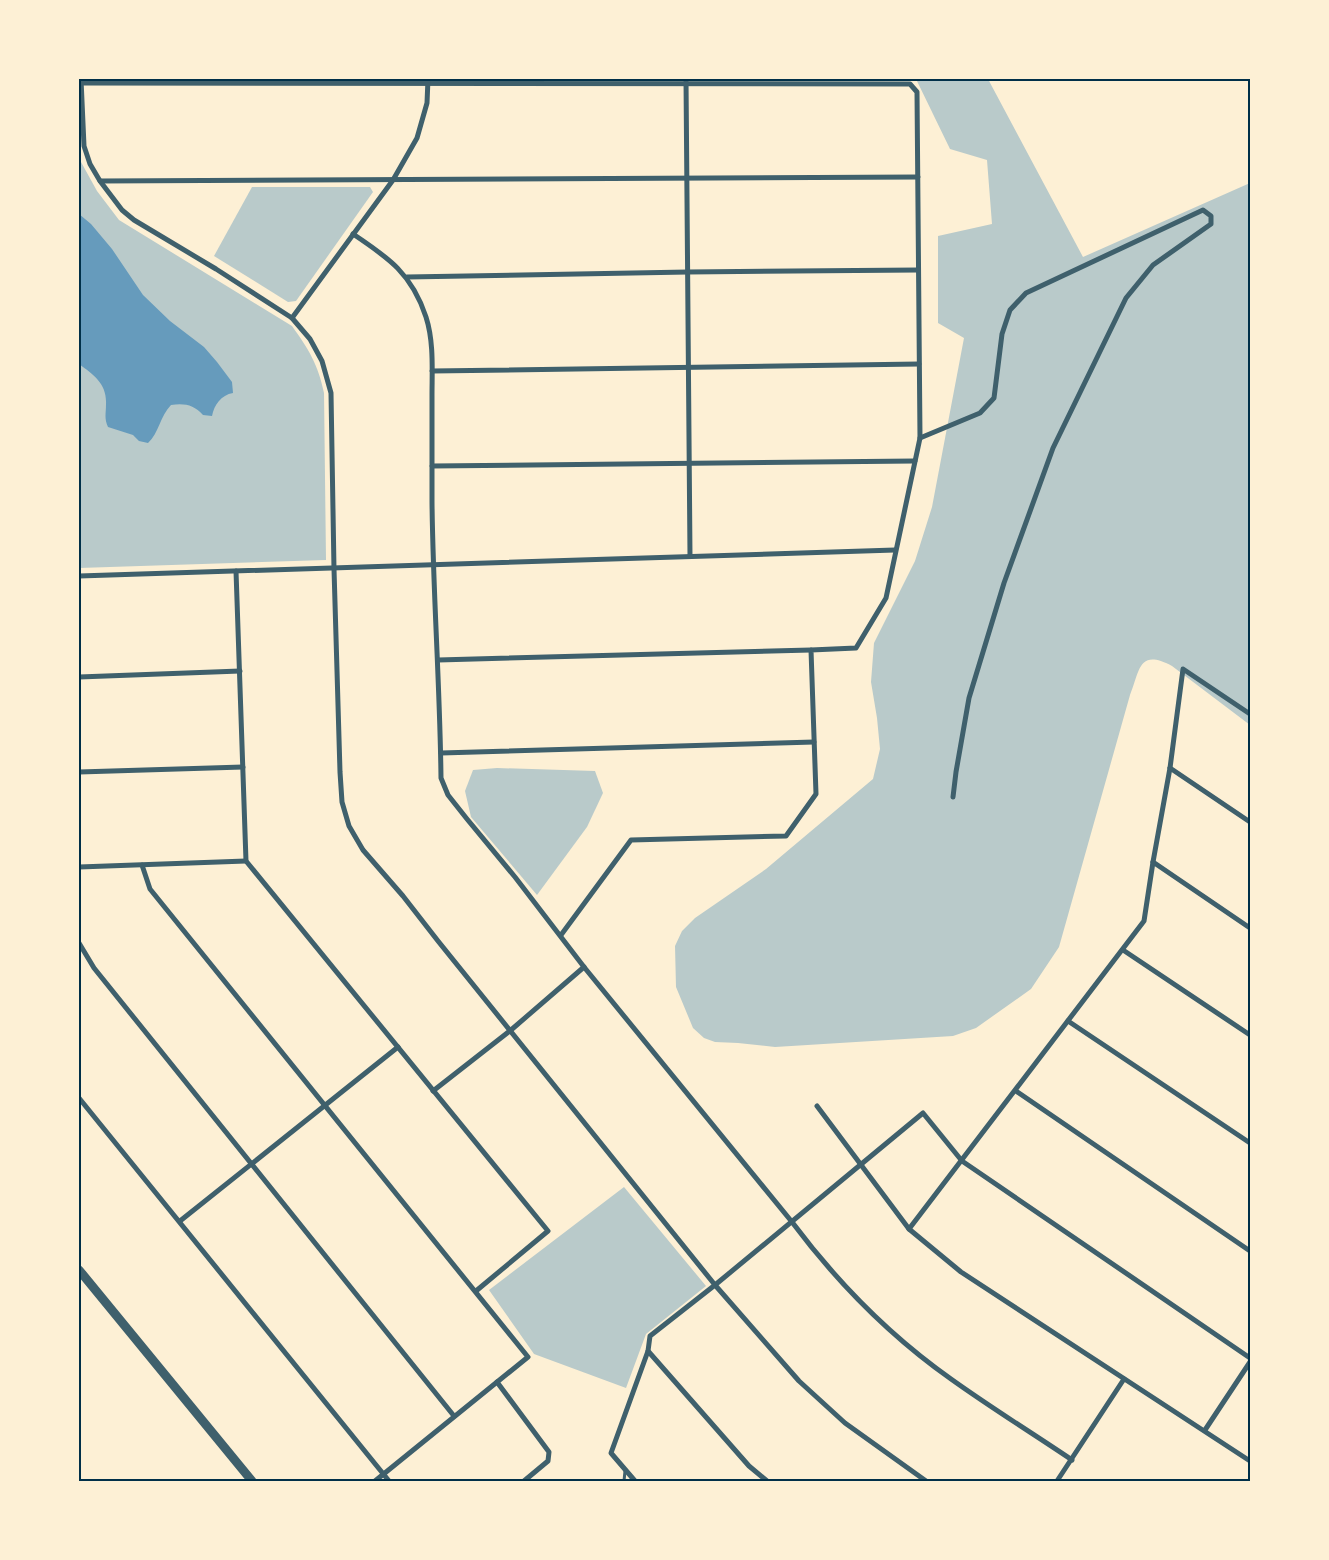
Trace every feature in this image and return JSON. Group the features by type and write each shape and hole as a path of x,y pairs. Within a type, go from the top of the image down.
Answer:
{"street":[{"path":"438,660 856,648 886,598 920,438 917,92 910,84 855,81 81,81 84,146 90,164 100,181 122,210 134,220 208,264 292,318 310,339 322,361 331,393 334,569 342,802 349,826 363,850 403,896 715,1285 799,1381 845,1423 926,1481"},
{"path":"292,318 393,180 417,138 427,103 428,81"},
{"path":"686,81 690,556"},
{"path":"100,181 918,177"},
{"path":"920,438 980,413 994,398 1002,334 1010,310 1026,293 1203,210 1211,216 1211,224 1153,265 1126,298 1053,448 1004,583 969,698 953,797"},
{"path":"353,234 386,256 407,277 417,294 426,318 430,338 432,371 433,566 441,778 448,795 584,966 849,1292 894,1333 950,1379 1072,1460"},
{"path":"407,277 918,270"},
{"path":"432,371 919,364"},
{"path":"432,466 915,460"},
{"path":"79,576 895,550"},
{"path":"236,571 246,861 548,1231 476,1291"},
{"path":"561,935 631,840 786,836 816,794 811,650"},
{"path":"909,1229 1144,921 1170,768 1183,669 1250,714"},
{"path":"79,677 240,671"},
{"path":"441,754 814,742"},
{"path":"79,772 243,767"},
{"path":"1170,768 1250,822"},
{"path":"79,867 246,861"},
{"path":"1153,862 1250,928"},
{"path":"142,865 150,890 528,1357 375,1481"},
{"path":"79,943 94,968 454,1416"},
{"path":"1123,950 1250,1035"},
{"path":"433,1092 511,1030 584,966"},
{"path":"1068,1021 1250,1143"},
{"path":"180,1221 398,1047"},
{"path":"1016,1091 1250,1251"},
{"path":"79,1098 389,1481"},
{"path":"817,1106 909,1229 961,1272 1250,1461"},
{"path":"635,1481 611,1453 648,1351 650,1336 715,1285 923,1113 962,1161 1250,1358"},
{"path":"79,1270 252,1481"},
{"path":"648,1351 749,1466 767,1481"},
{"path":"1205,1430 1250,1362"},
{"path":"1058,1481 1124,1379"},
{"path":"497,1382 549,1452 548,1462 524,1481"}],"lane":[{"path":"624,1481 625,1471"}],"shaded area":[{"path":"916,79 988,79 1083,257 1250,183 1250,725 1172,666 1161,661 1152,660 1146,661 1142,665 1130,695 1059,947 1031,989 976,1028 953,1036 775,1047 715,1042 704,1038 693,1028 676,987 675,946 682,931 695,918 766,869 873,779 880,749 871,682 874,643 915,561 932,507 964,338 938,323 938,236 992,224 987,160 950,149"},
{"path":"79,149 81,162 97,191 119,220 292,326 308,350 316,365 324,393 326,560 79,568"},
{"path":"252,187 370,187 373,192 296,301 288,302 214,256"},
{"path":"497,768 595,771 603,793 587,827 537,895 471,817 465,791 473,770"},
{"path":"624,1187 706,1286 646,1334 626,1388 534,1354 489,1290"}],"water":[{"path":"79,214 91,224 112,249 143,295 170,321 204,347 232,382 233,393 219,401 214,408 212,416 203,415 189,406 181,404 171,405 148,443 139,441 133,435 108,427 106,397 102,385 79,364"}]}
